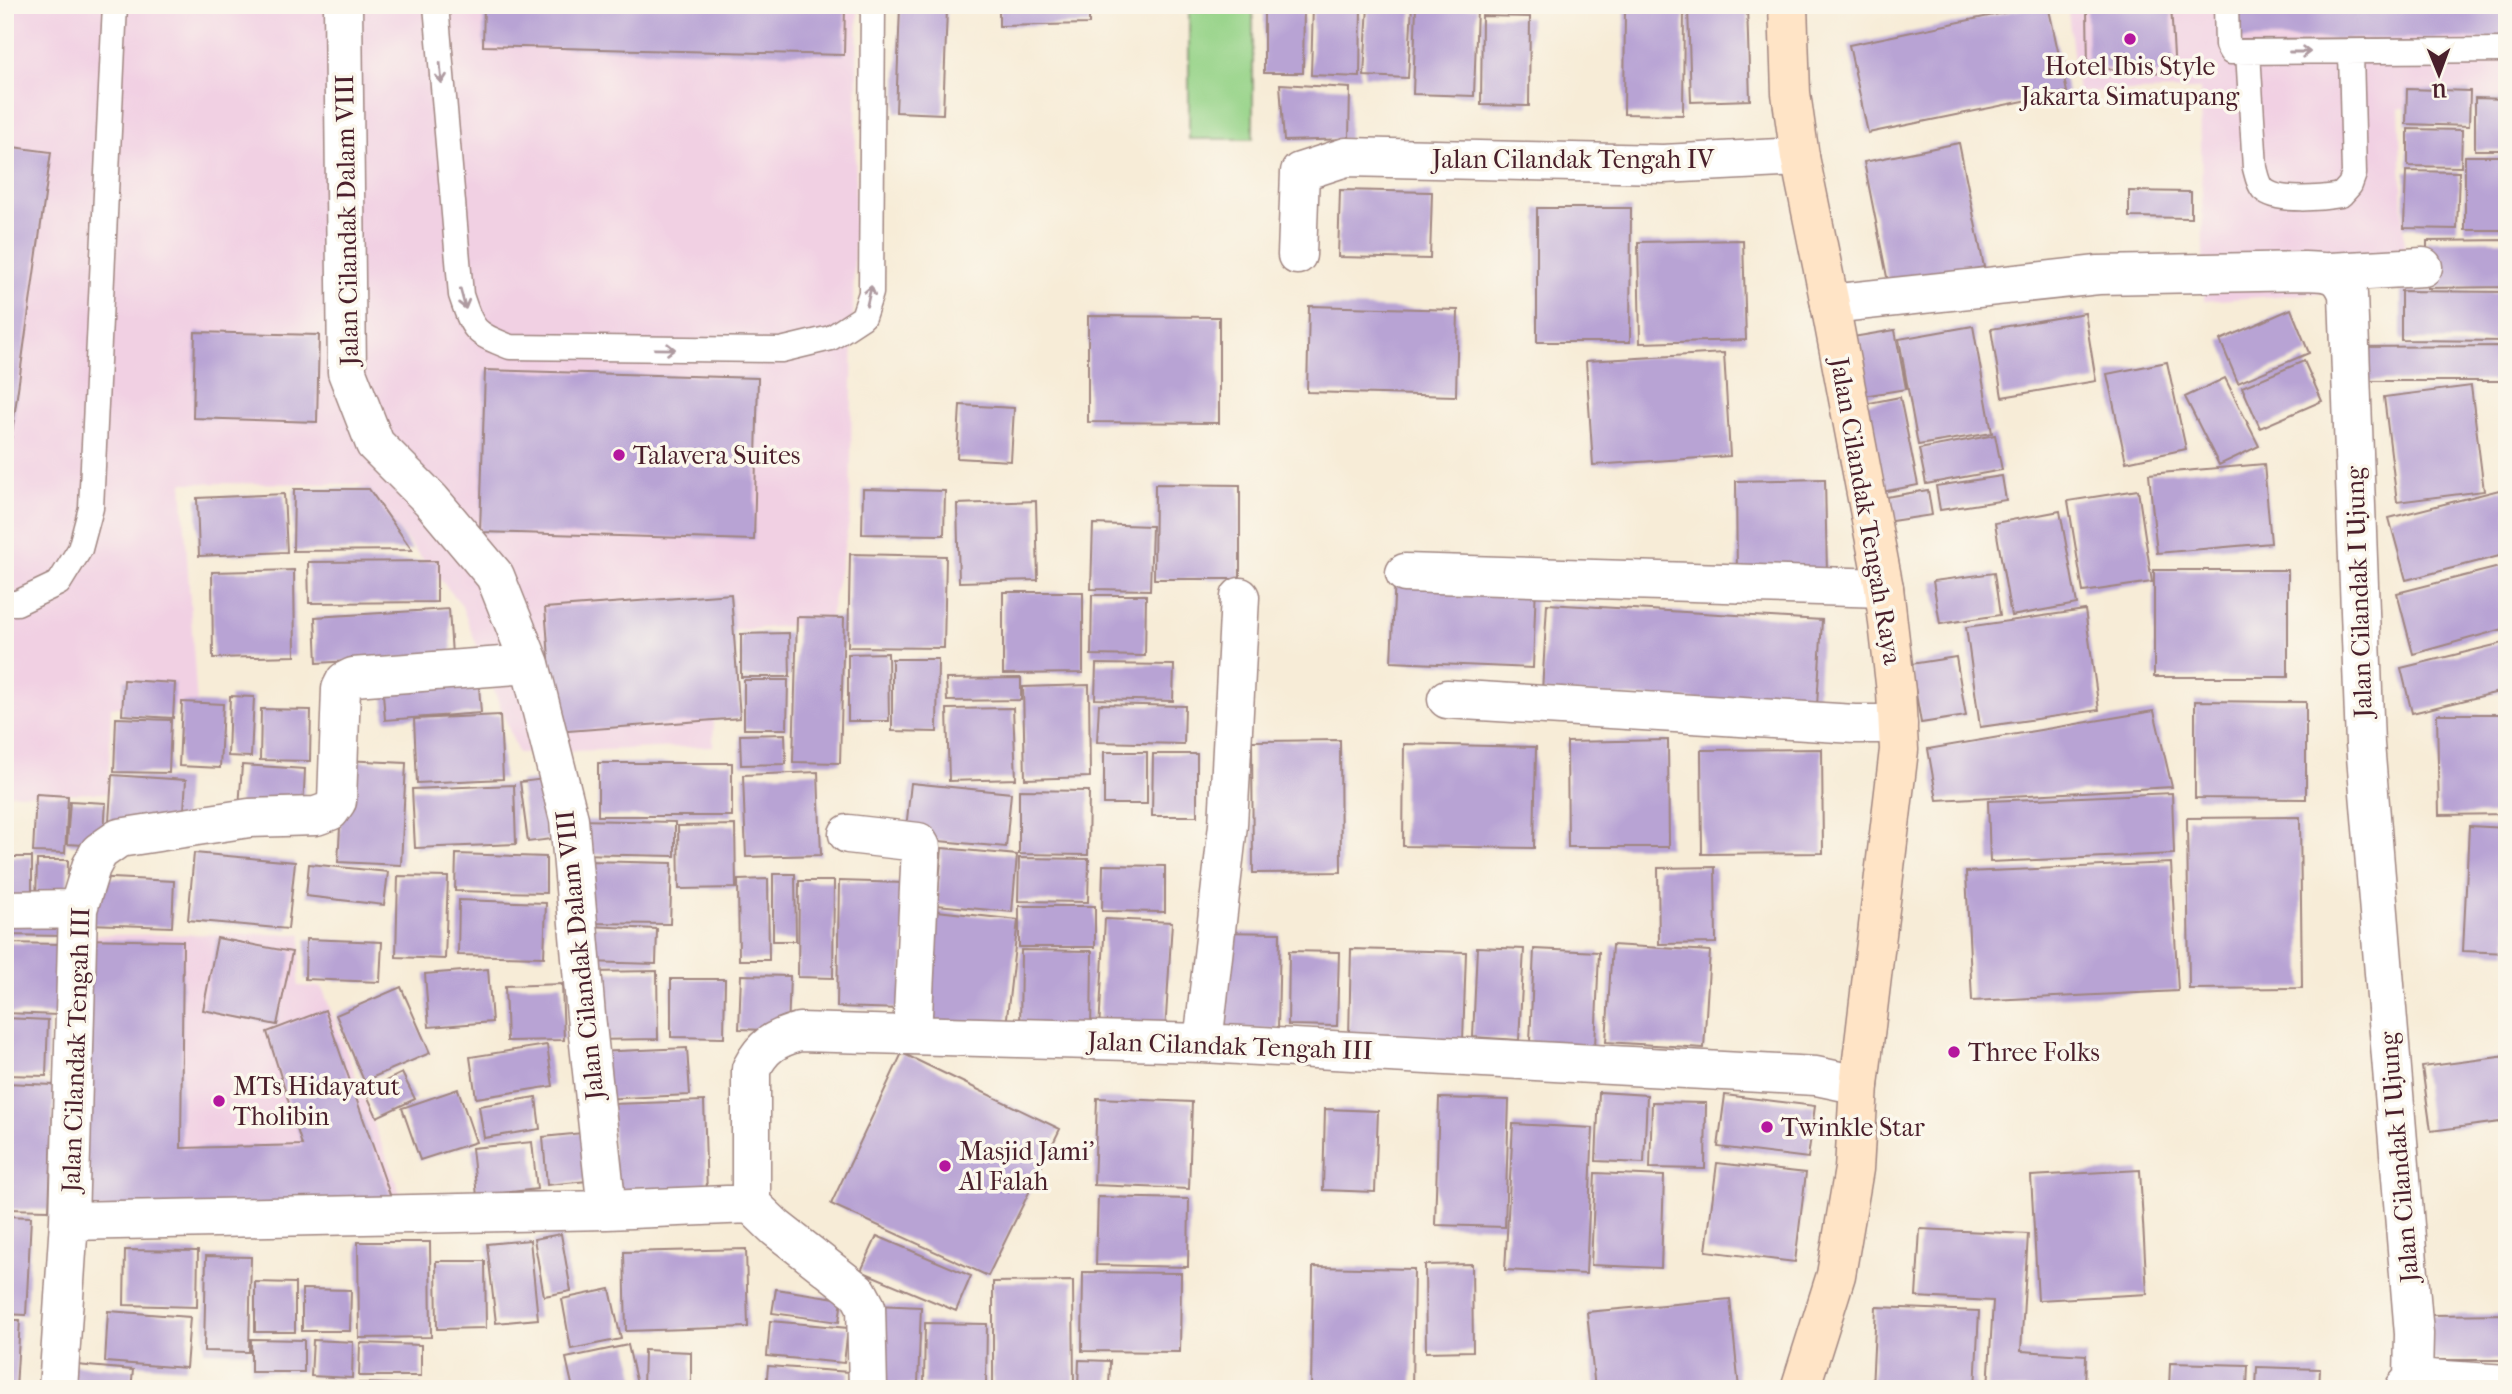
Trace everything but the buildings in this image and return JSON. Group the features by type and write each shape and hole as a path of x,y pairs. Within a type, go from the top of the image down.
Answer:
{"street":[{"name":"Jalan Cilandak Dalam VIII","path":"343,5 347,372 375,444 431,500 495,576 530,664 569,819 586,1016 607,1210"},
{"name":"Jalan Cilandak Tengah Raya","path":"1788,5 1791,93 1800,157 1884,588 1896,692 1899,750 1859,1085 1854,1169 1836,1275 1800,1389"},
{"name":"Jalan Cilandak Tengah IV","path":"1297,255 1300,172 1346,157 1664,164 1800,157"},
{"path":"1830,304 2098,275 2330,272 2423,267"},
{"name":"Jalan Cilandak I Ujung","path":"2330,272 2339,277 2347,294 2365,744 2414,1334 2409,1383"},
{"path":"1405,573 1884,588"},
{"path":"1203,1043 1228,825 1240,597"},
{"name":"Jalan Cilandak Tengah III","path":"58,1389 69,1221 78,909 91,867 99,852 119,838 249,818 316,816 330,811 337,801 340,703 345,681 353,677 530,664"},
{"path":"1447,699 1855,724 1898,724"},
{"path":"848,834 918,842 921,848 912,1035"},
{"path":"5,910 78,909"},
{"name":"Jalan Cilandak Tengah III","path":"69,1221 607,1210 751,1204 751,1069 760,1051 781,1037 799,1032 1203,1043 1816,1076 1859,1085"},
{"path":"751,1204 776,1228 858,1292 866,1307 868,1389"},
{"path":"2409,1383 2507,1384"}],"lane":[{"path":"5,603 18,603 60,583 80,549 91,508 115,5"},
{"path":"436,5 461,295 471,324 483,337 510,347 781,350 831,338 863,317 871,293 873,5"},
{"path":"2227,5 2228,49 2231,52 2507,50"},
{"path":"2248,52 2255,168 2260,184 2270,194 2279,197 2323,198 2341,195 2350,185 2354,174 2351,52"}],"shaded area":[{"path":"5,5 858,5 850,518 829,622 718,632 713,746 518,753 461,604 359,484 182,483 197,705 111,707 108,793 5,794"},
{"path":"2067,5 2507,5 2507,112 2399,108 2406,287 2204,301 2200,90 2078,92"},
{"name":"MTs Hidayatut Tholibin","path":"302,934 298,986 322,987 408,1214 70,1215 76,935"}],"green space":[{"path":"1189,10 1253,10 1253,139 1189,139"}],"place":[{"name":"Hotel Ibis Style Jakarta Simatupang","path":"2130,39"},
{"name":"Talavera Suites","path":"619,455"},
{"name":"Three Folks","path":"1954,1052"},
{"name":"MTs Hidayatut Tholibin","path":"219,1101"},
{"name":"Twinkle Star","path":"1767,1127"},
{"name":"Masjid Jami' Al Falah","path":"945,1166"}]}
